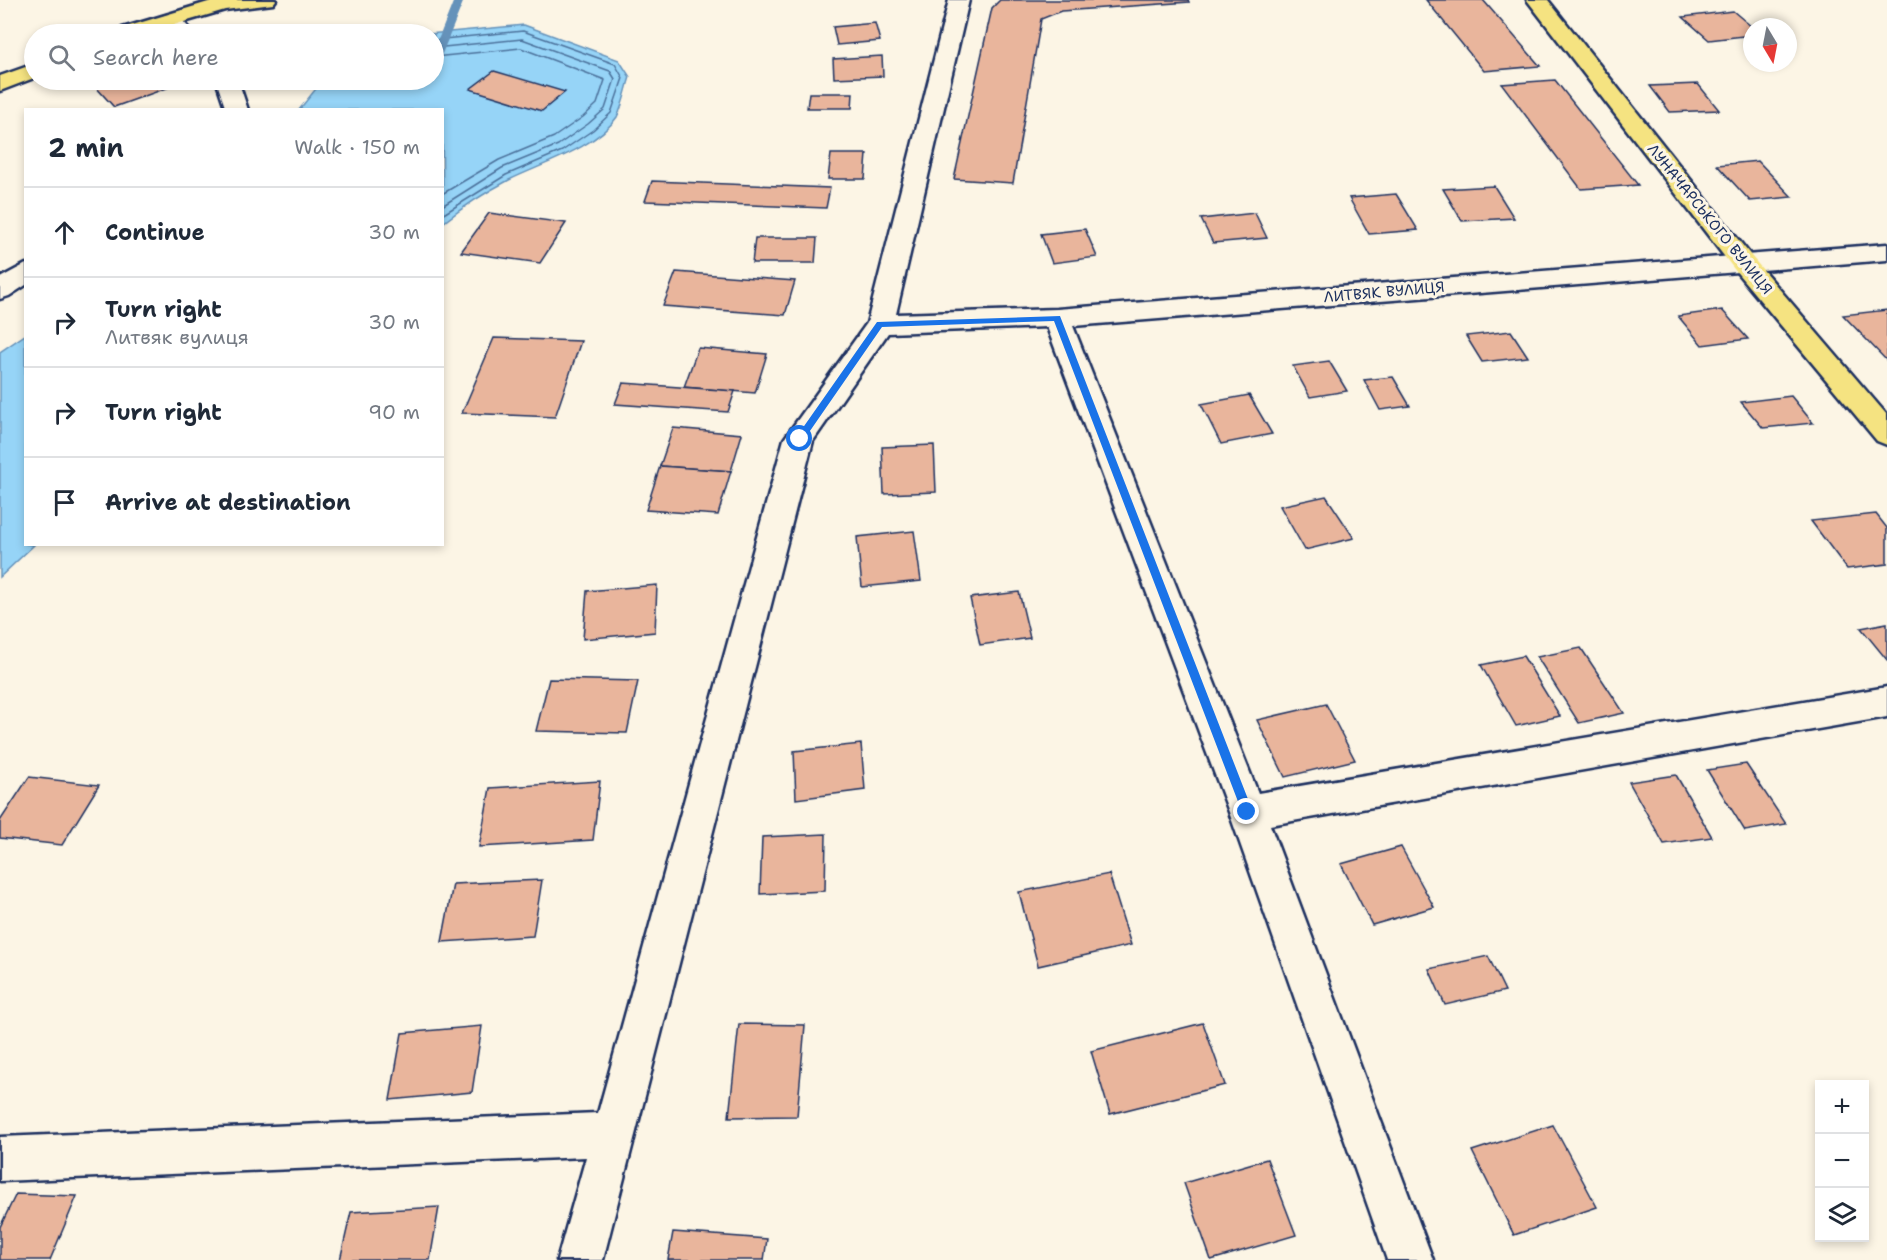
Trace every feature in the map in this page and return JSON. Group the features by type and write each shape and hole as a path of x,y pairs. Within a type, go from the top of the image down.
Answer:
{"main road":[{"path":"183,24 220,2 266,0"},
{"name":"ЛУНАЧАРСЬКОГО ВУЛИЦЯ","path":"1537,0 1743,263 1887,434"},
{"path":"0,84 24,74"}],"street":[{"path":"580,1260 800,439 880,324 959,0"},
{"path":"230,90 236,108"},
{"name":"ЛИТВЯК ВУЛИЦЯ","path":"880,324 1057,318 1887,252"},
{"path":"0,290 24,273"},
{"path":"1057,318 1247,812 1410,1260"},
{"path":"1247,812 1887,702"},
{"path":"0,1159 614,1134"}],"water":[{"path":"524,25 619,60 630,77 619,113 608,128 596,138 500,185 444,222 444,108 301,108 315,90 444,90 444,32"},
{"path":"24,336 24,546 33,546 0,577 0,352"}],"building":[{"path":"1000,0 1188,0 1189,2 1061,11 1041,19 1013,183 954,179 992,8"},
{"path":"1426,0 1483,0 1540,66 1484,71"},
{"path":"1733,11 1743,19 1743,36 1709,40 1683,17"},
{"path":"875,23 880,41 837,45 833,27"},
{"path":"882,56 883,76 834,78 833,59"},
{"path":"494,71 565,92 542,111 470,89"},
{"path":"1555,80 1638,185 1581,189 1502,84"},
{"path":"1698,84 1719,110 1670,112 1650,86"},
{"path":"99,90 161,90 114,107"},
{"path":"809,93 853,93 852,108 807,108"},
{"path":"831,154 867,154 865,179 828,179"},
{"path":"1758,161 1792,197 1750,201 1717,165"},
{"path":"652,181 830,188 826,208 645,201"},
{"path":"1494,186 1514,218 1462,221 1443,189"},
{"path":"1396,194 1418,230 1369,234 1349,198"},
{"path":"489,213 566,223 540,263 461,252"},
{"path":"1255,213 1267,238 1213,243 1201,219"},
{"path":"1085,229 1097,257 1052,263 1041,234"},
{"path":"755,238 817,238 815,263 752,263"},
{"path":"676,272 795,281 785,315 663,306"},
{"path":"1722,310 1748,339 1702,345 1678,316"},
{"path":"1887,310 1887,361 1843,315"},
{"path":"1511,331 1528,357 1482,362 1466,336"},
{"path":"494,338 581,341 555,417 462,413"},
{"path":"698,348 767,354 755,393 684,387"},
{"path":"1329,361 1347,391 1310,397 1293,366"},
{"path":"1393,377 1410,406 1380,410 1364,380"},
{"path":"623,383 735,391 728,412 615,404"},
{"path":"1249,395 1272,434 1221,444 1201,404"},
{"path":"1791,396 1813,423 1763,428 1741,402"},
{"path":"673,428 742,434 731,471 660,466"},
{"path":"934,445 936,492 884,494 882,447"},
{"path":"660,466 731,471 718,515 646,510"},
{"path":"1326,496 1354,538 1305,550 1280,506"},
{"path":"1876,514 1887,528 1887,564 1847,569 1811,521"},
{"path":"914,531 921,581 862,587 857,537"},
{"path":"657,585 655,632 583,639 587,591"},
{"path":"1019,592 1030,638 980,645 970,598"},
{"path":"1887,623 1887,660 1861,628"},
{"path":"1581,648 1624,713 1579,723 1537,657"},
{"path":"1523,656 1560,716 1516,726 1481,665"},
{"path":"549,679 638,681 627,733 536,731"},
{"path":"1326,704 1355,760 1285,777 1257,720"},
{"path":"861,744 865,790 796,799 794,751"},
{"path":"1746,764 1786,824 1745,831 1707,770"},
{"path":"1676,775 1712,837 1664,844 1629,782"},
{"path":"29,777 99,785 62,845 0,838 0,821"},
{"path":"600,781 593,840 479,847 490,788"},
{"path":"826,834 825,891 760,894 762,837"},
{"path":"1401,847 1434,907 1372,925 1341,864"},
{"path":"1109,874 1131,945 1038,966 1019,892"},
{"path":"542,880 533,936 442,942 453,884"},
{"path":"1488,956 1505,991 1445,1005 1429,969"},
{"path":"1203,1023 1225,1085 1110,1114 1091,1051"},
{"path":"739,1024 805,1025 797,1116 729,1117"},
{"path":"482,1026 472,1092 390,1100 402,1033"},
{"path":"1553,1125 1597,1207 1514,1235 1472,1151"},
{"path":"1267,1159 1296,1235 1211,1260 1184,1183"},
{"path":"16,1194 77,1196 50,1260 0,1260 0,1227"},
{"path":"439,1207 430,1260 340,1260 351,1212"},
{"path":"673,1232 767,1239 764,1260 668,1260"}],"waterway":[{"path":"444,37 459,0"}],"route":[{"path":"800,439 880,324 1057,318 1247,812"}]}
